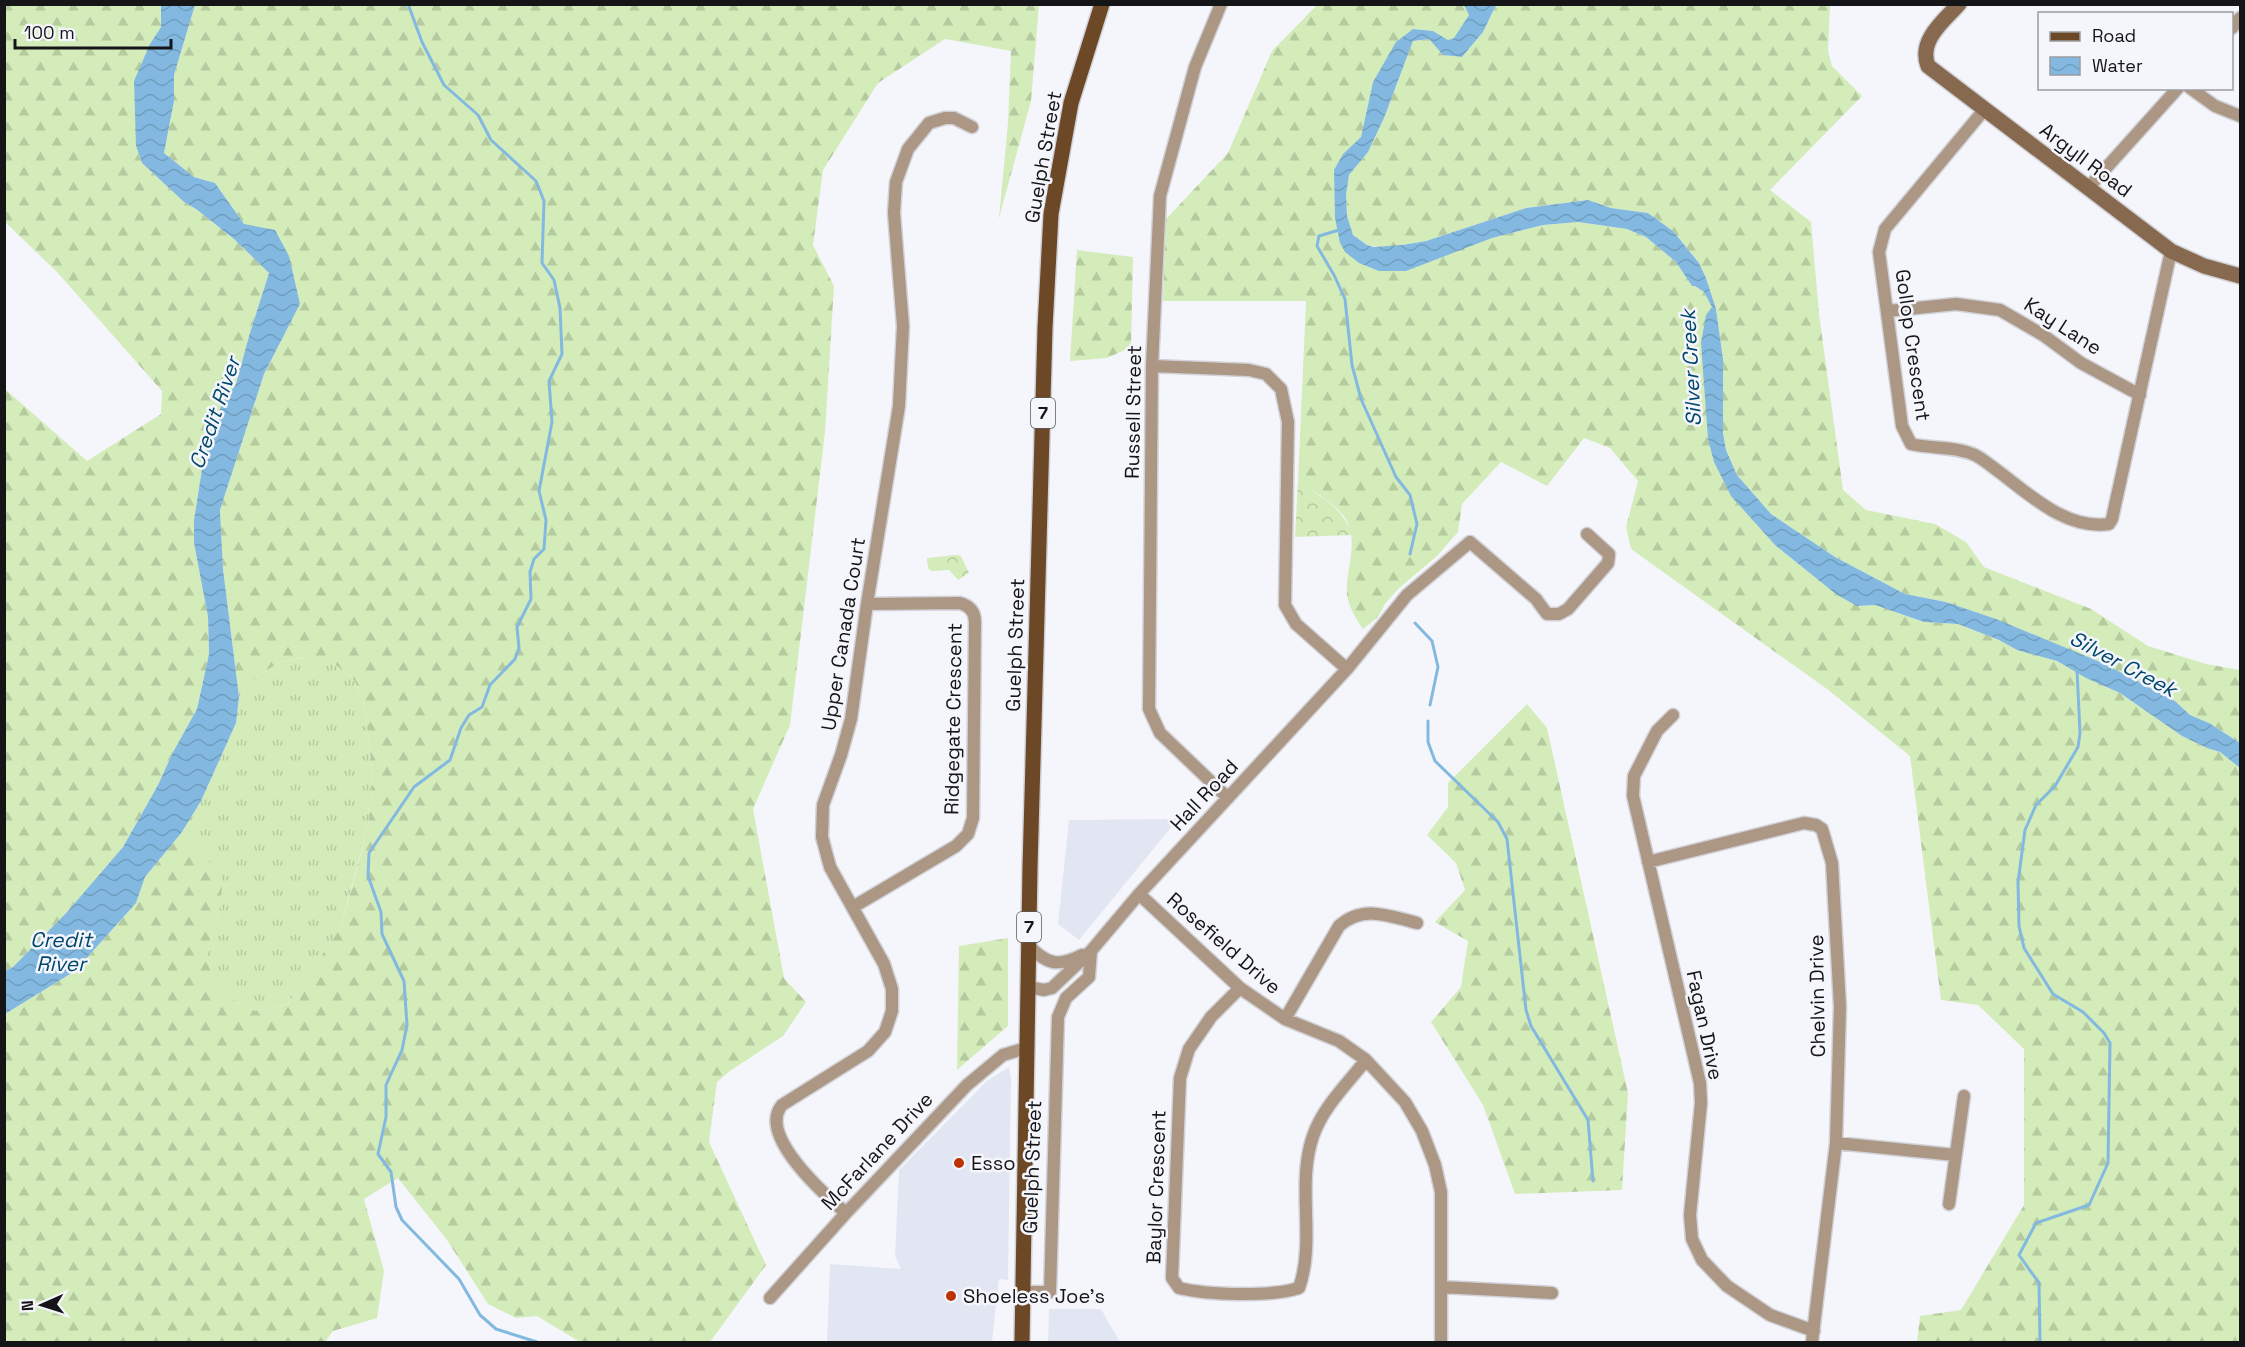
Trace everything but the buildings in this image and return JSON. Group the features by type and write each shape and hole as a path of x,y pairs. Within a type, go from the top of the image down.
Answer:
{"main road":[{"name":"Guelph Street","path":"1022,1342 1028,945 1045,328 1051,214 1071,102 1102,4"}],"street":[{"name":"Russell Street","path":"1221,4 1195,67 1160,196 1152,366 1149,709 1160,733 1228,798"},
{"name":"Argyll Road","path":"1959,4 1935,31 1927,44 1925,52 1928,66 2171,251 2204,266 2241,276"},
{"path":"2089,187 2176,90"},
{"path":"2193,90 2215,105 2241,116"},
{"name":"Gollop Crescent","path":"1984,110 1885,229 1880,252 1902,426 1911,444 1960,450 1976,456 2037,500 2074,522 2096,526 2109,524 2112,519 2171,251"},
{"name":"Upper Canada Court","path":"846,1213 805,1174 777,1130 775,1121 782,1105 868,1051 878,1042 890,1022 893,1000 889,978 830,867 822,837 822,814 851,719 899,406 903,326 894,213 896,182 908,149 928,123 945,117 954,118 972,127"},
{"name":"Kay Lane","path":"1888,311 1956,304 2000,310 2043,335 2081,363 2140,395"},
{"path":"1152,366 1249,370 1266,374 1281,389 1288,422 1285,605 1296,624 1347,669"},
{"name":"Hall Road","path":"1028,987 1044,990 1052,988 1091,951 1138,894 1347,669 1407,595 1470,542 1536,599 1547,614 1559,614 1568,609 1608,563 1609,554 1587,534"},
{"name":"Ridgegate Crescent","path":"853,907 956,846 968,834 973,818 975,618 973,611 960,603 867,604"},
{"name":"Fagan Drive","path":"1673,715 1657,731 1634,776 1633,796 1700,1083 1701,1103 1690,1215 1692,1239 1702,1260 1727,1286 1770,1315 1813,1336"},
{"name":"Chelvin Drive","path":"1648,862 1804,823 1816,825 1822,829 1832,863 1840,1007 1836,1143 1813,1336"},
{"name":"Rosefield Drive","path":"1138,894 1240,988 1285,1019 1339,1041 1366,1060 1405,1102 1422,1131 1435,1165 1441,1192 1441,1342"},
{"path":"1285,1019 1339,926 1348,917 1368,912 1417,923"},
{"path":"1028,945 1040,957 1054,963 1070,961 1091,951"},
{"name":"Hall Road","path":"1058,1017 1066,998 1089,977 1091,951"},
{"name":"Baylor Crescent","path":"1240,988 1211,1017 1189,1049 1180,1078 1172,1278 1179,1288 1196,1292 1283,1294 1299,1288 1306,1269 1306,1168 1313,1137 1323,1114 1366,1060"},
{"name":"Guelph Street","path":"1023,1292 1050,1292 1058,1017"},
{"name":"McFarlane Drive","path":"770,1298 846,1213 967,1085 1003,1055 1026,1048"},
{"path":"1949,1204 1964,1096"},
{"path":"1836,1143 1955,1155"},
{"path":"1442,1287 1552,1293"}],"shaded area":[{"path":"1178,819 1079,940 1058,924 1069,820"},
{"path":"1009,1067 1011,1080 1008,1280 999,1279 992,1342 827,1342 830,1264 901,1269 895,1256 899,1170 987,1081"},
{"path":"1049,1309 1101,1309 1120,1342 1048,1342"}],"green space":[{"path":"5,5 161,5 161,27 150,44 136,146 142,163 184,202 234,239 269,273 236,384 222,403 204,456 194,520 194,543 208,617 209,654 197,709 123,847 68,911 13,967 5,971 5,389 87,461 161,414 162,391 57,272 5,222"},
{"path":"195,5 1039,5 1031,101 999,218 1008,123 1011,51 945,39 878,83 823,170 813,245 834,286 825,432 790,725 753,809 784,978 806,1002 783,1036 717,1082 709,1142 766,1265 710,1342 580,1342 537,1316 516,1318 488,1304 447,1240 398,1178 364,1199 384,1271 377,1318 333,1331 325,1342 5,1342 5,1014 75,971 136,903 145,877 182,832 188,844 204,854 223,881 219,913 206,955 218,991 255,1011 288,1004 340,929 368,826 373,778 365,707 355,681 336,665 305,657 280,662 256,677 239,697 223,569 220,510 264,374 300,304 215,183 194,177 164,153 174,101 174,75"},
{"path":"1317,5 1464,5 1469,15 1454,39 1448,40 1433,31 1413,29 1373,82 1361,137 1343,154 1345,252 1492,238 1543,225 1578,222 1627,229 1646,237 1676,262 1692,286 1704,292 1713,308 1708,440 1776,546 1837,595 1857,606 1875,605 1924,622 1958,624 1999,640 2017,650 2057,661 2086,678 2120,693 2182,736 2220,752 2240,768 2240,1342 1917,1342 1920,1316 1961,1310 2024,1205 2024,1049 1978,1005 1941,1000 1910,756 1827,689 1631,549 1626,527 1638,481 1610,448 1584,438 1547,486 1501,462 1462,504 1458,532 1437,556 1398,589 1385,604 1378,617 1363,629 1353,613 1347,595 1352,546 1349,527 1345,518 1335,507 1298,481 1306,301 1163,301 1166,219 1228,153 1272,51"},
{"path":"1496,5 1830,5 1828,51 1832,66 1862,96 1770,190 1811,222 1819,314 1843,490 1866,510 1935,524 1966,542 1984,567 2091,609 2148,646 2206,664 2240,670 2240,743 2209,723 2190,715 2175,701 2105,664 1995,619 1946,602 1905,594 1835,557 1771,514 1737,475 1726,450 1723,433 1723,359 1716,309 1706,278 1699,263 1673,231 1648,213 1611,208 1588,200 1526,208 1426,241 1384,248 1367,245 1353,235 1347,219 1346,195 1349,175 1368,152 1384,118 1413,41 1429,39 1443,55 1462,57 1483,32"},
{"path":"1077,250 1133,257 1131,347 1107,358 1070,361"},
{"path":"1298,481 1337,509 1353,535 1295,537"},
{"path":"961,556 969,573 958,580 949,570 931,571 928,568 927,558"},
{"path":"306,657 336,665 355,681 365,707 373,778 368,826 340,929 288,1004 255,1011 218,992 206,955 219,913 204,855 188,844 182,832 201,801 236,723 239,697 256,677 280,662"},
{"path":"1527,704 1547,728 1628,1093 1622,1190 1515,1194 1483,1105 1431,1022 1461,987 1468,941 1435,922 1465,890 1456,863 1427,835 1448,807 1448,783"},
{"path":"1008,938 1008,1026 957,1070 959,946"}],"water":[{"name":"Credit River","path":"161,5 195,5 174,75 174,101 164,153 194,177 215,183 244,224 275,230 289,256 300,304 264,374 220,510 223,569 239,697 236,723 201,801 182,832 145,877 136,903 75,971 5,1014 5,971 13,967 68,911 123,847 197,709 209,654 208,617 194,543 194,520 204,456 222,403 236,384 269,273 234,239 184,202 142,163 136,146 134,81 150,44 161,27"},
{"path":"1464,5 1496,5 1483,32 1462,57 1443,55 1429,39 1413,41 1384,118 1368,152 1349,175 1346,195 1347,216 1353,235 1374,247 1402,245 1426,241 1526,208 1588,200 1611,208 1648,213 1673,231 1699,263 1706,278 1716,309 1723,359 1723,433 1726,450 1737,475 1771,514 1835,557 1905,594 1946,602 1996,619 2105,664 2175,701 2190,715 2209,723 2240,743 2240,768 2220,752 2182,736 2120,693 2086,678 2057,661 2017,650 1999,640 1958,624 1924,622 1875,605 1857,606 1837,595 1776,546 1731,496 1714,462 1708,439 1701,343 1706,315 1712,307 1704,292 1692,286 1676,262 1646,237 1627,229 1578,222 1543,225 1492,238 1406,271 1379,271 1359,263 1345,252 1340,243 1335,218 1334,170 1343,154 1361,137 1373,82 1396,42 1413,29 1433,31 1448,40 1454,38 1469,15"}],"waterway":[{"path":"408,4 422,42 444,85 478,115 491,140 536,181 544,201 542,263 554,280 560,308 562,354 549,381 552,422 539,491 546,520 544,549 534,559 530,572 531,599 517,627 519,648 515,659 490,685 482,707 469,715 461,728 450,760 414,787 369,853 368,876 381,912 382,934 404,981 407,1025 402,1050 386,1085 386,1117 378,1154 391,1172 396,1207 402,1220 459,1279 480,1315 496,1329 537,1342"},
{"path":"1339,230 1319,236 1317,246 1345,299 1352,365 1361,399 1396,477 1410,495 1417,524 1410,554"},
{"path":"1415,623 1432,641 1438,667 1430,705"},
{"path":"2040,1342 2039,1283 2019,1255 2036,1223 2089,1205 2108,1163 2110,1043 2104,1033 2083,1012 2053,994 2024,948 2019,926 2018,882 2025,830 2036,805 2055,786 2078,747 2080,733 2077,670"},
{"path":"1428,721 1428,742 1435,761 1498,822 1507,839 1526,1010 1531,1026 1588,1120 1593,1181"}],"place":[{"name":"Esso","path":"959,1163"},
{"name":"Shoeless Joe's","path":"951,1296"}],"water label":[{"name":"Silver Creek","path":"1691,368"},
{"name":"Silver Creek","path":"2123,664"}]}
